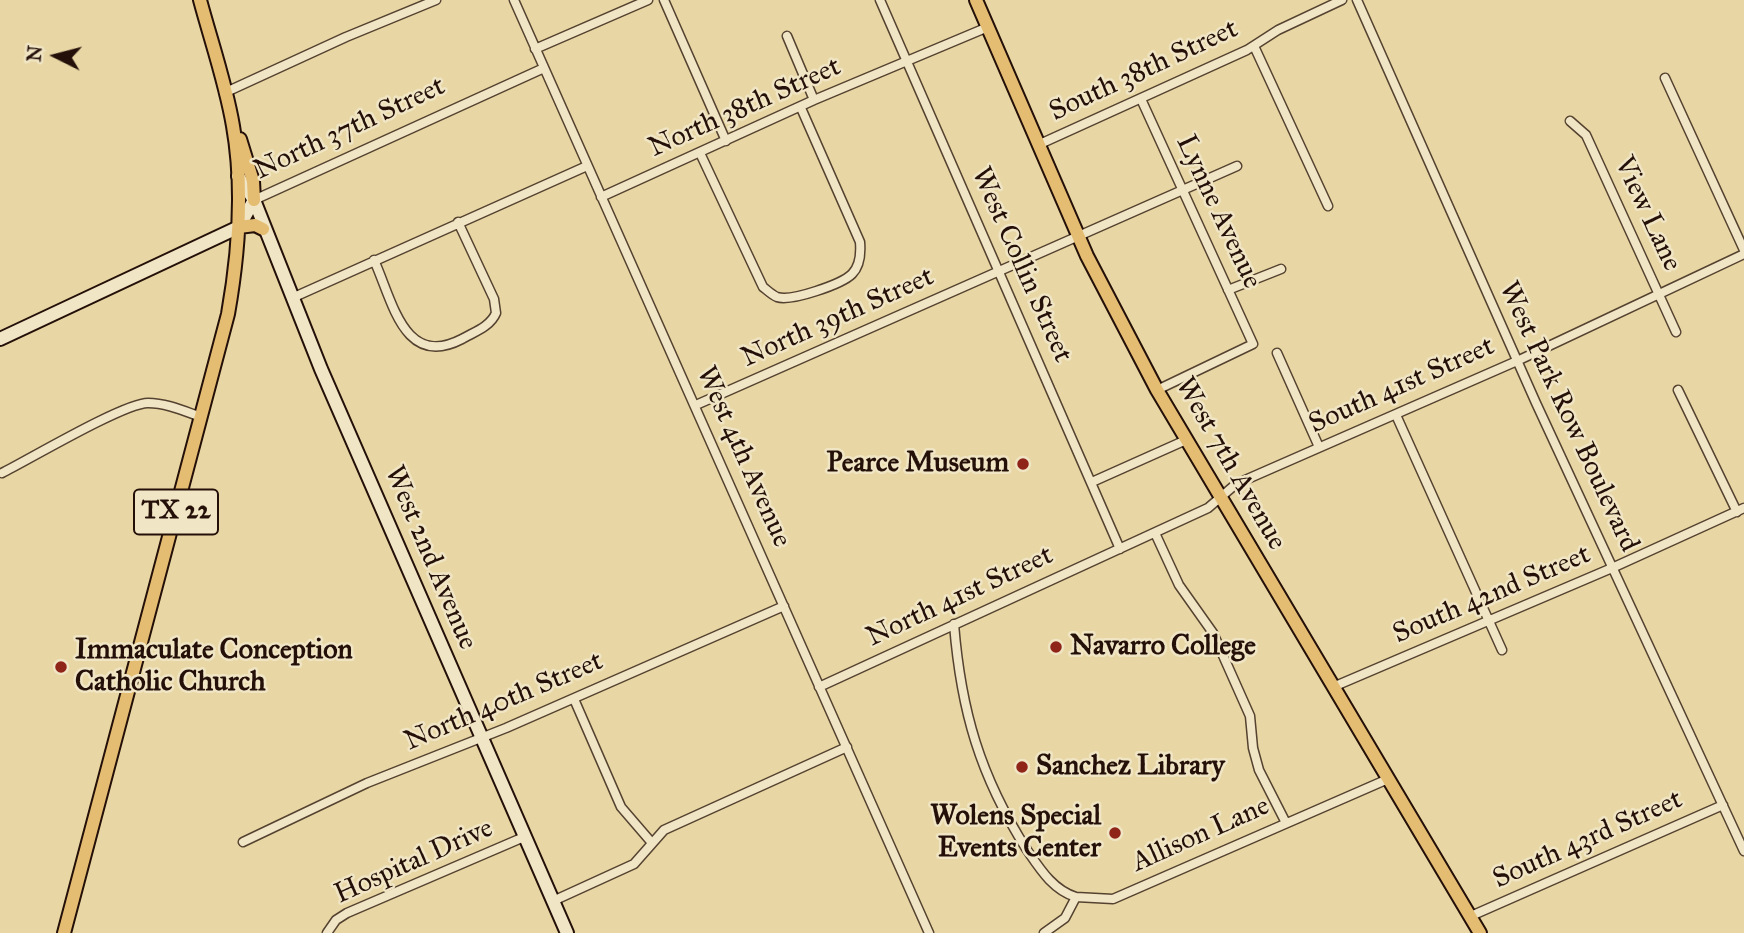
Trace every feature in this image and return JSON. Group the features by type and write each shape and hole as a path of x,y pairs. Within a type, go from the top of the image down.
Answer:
{"main road":[{"name":"TX 22","path":"64,933 228,314 236,269 238,176 233,123 201,0"},
{"name":"West 7th Avenue","path":"976,0 1077,234 1157,390 1480,933"},
{"path":"233,123 253,181 254,200"},
{"path":"239,227 255,225 263,229"}],"street":[{"path":"224,93 346,37 436,0"},
{"name":"West 4th Avenue","path":"513,0 696,405 929,933"},
{"path":"535,49 648,0"},
{"path":"664,0 726,141"},
{"name":"West Collin Street","path":"880,0 1120,549"},
{"name":"South 38th Street","path":"1040,144 1254,46 1278,30 1342,0"},
{"name":"West Park Row Boulevard","path":"1357,0 1517,361 1744,851"},
{"path":"906,61 988,27"},
{"path":"787,36 814,100"},
{"path":"1254,46 1328,206"},
{"name":"North 38th Street","path":"601,197 906,61"},
{"name":"North 37th Street","path":"239,227 254,200 544,68"},
{"path":"1665,78 1744,252"},
{"name":"Lynne Avenue","path":"1141,99 1253,344 1157,390"},
{"path":"700,153 763,287 776,297 790,297 841,281 854,272 860,258 860,243 801,108"},
{"name":"View Lane","path":"1570,121 1586,135 1676,332"},
{"path":"292,298 587,166"},
{"name":"North 39th Street","path":"696,405 1077,234 1237,166"},
{"name":"West 2nd Avenue","path":"238,176 254,200 292,298 567,933"},
{"path":"374,260 412,338 430,348 448,346 488,325 496,313 494,299 458,222"},
{"path":"0,339 239,227"},
{"name":"South 41st Street","path":"1120,549 1222,498 1236,484 1517,361 1744,252"},
{"path":"1228,290 1281,269"},
{"path":"1278,353 1319,447"},
{"path":"1678,390 1741,510"},
{"path":"2,473 120,412 144,403 162,404 201,416"},
{"path":"1396,415 1502,650"},
{"path":"1092,482 1186,440"},
{"name":"South 42nd Street","path":"1333,687 1741,510"},
{"path":"1155,533 1179,585 1213,633 1250,716 1253,748 1259,770 1286,822"},
{"name":"North 41st Street","path":"819,687 1120,549"},
{"name":"North 40th Street","path":"243,842 367,783 574,699 784,606"},
{"path":"954,624 957,671 966,718 995,796 1043,873 1076,897 1065,918 1044,933"},
{"path":"574,699 621,807 652,842"},
{"path":"553,901 634,864 658,834 676,824 847,747"},
{"name":"Allison Lane","path":"1076,897 1091,900 1113,899 1388,779"},
{"name":"South 43rd Street","path":"1471,916 1723,805"},
{"name":"Hospital Drive","path":"327,933 336,920 347,913 524,837"}],"place":[{"name":"Pearce Museum","path":"1023,464"},
{"name":"Navarro College","path":"1056,647"},
{"name":"Immaculate Conception Catholic Church","path":"61,667"},
{"name":"Sanchez Library","path":"1022,767"},
{"name":"Wolens Special Events Center","path":"1115,833"}]}
